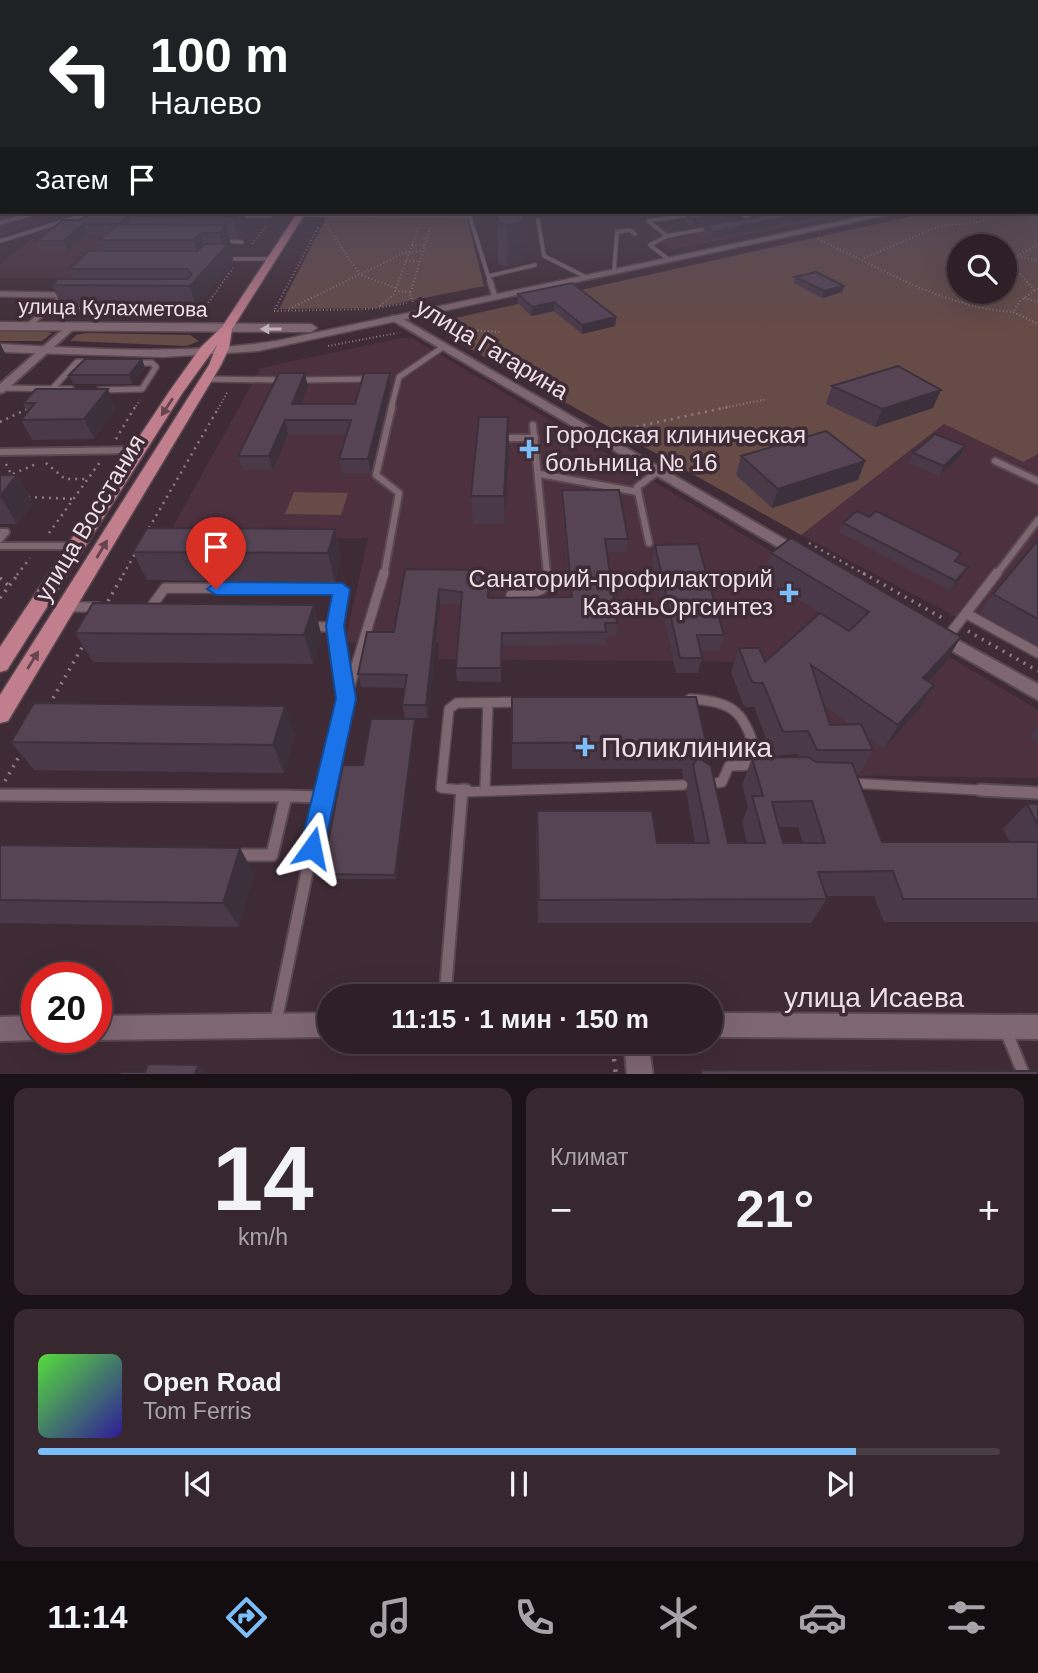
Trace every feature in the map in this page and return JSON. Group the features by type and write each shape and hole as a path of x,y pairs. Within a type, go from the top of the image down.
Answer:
{"main road":[{"name":"улица Восстания","path":"0,664 205,350 226,329 287,235"},
{"path":"205,350 256,347 364,326 786,235"},
{"name":"улица Кулахметова","path":"0,326 226,329 364,326"},
{"name":"улица Восстания","path":"0,714 205,379 223,348 226,329"},
{"name":"улица Кулахметова","path":"0,348 205,350"}],"street":[{"name":"улица Гагарина","path":"395,318 815,563"},
{"path":"1,385 17,376 71,327"},
{"path":"922,625 1038,693"},
{"path":"112,1028 317,1024"},
{"name":"улица Исаева","path":"723,1025 1038,1027"},
{"path":"0,1029 21,1028"},
{"path":"638,1054 640,1074"}],"lane":[{"path":"0,241 19,235"},
{"path":"477,235 495,297"},
{"path":"541,235 544,256 586,277"},
{"path":"614,271 617,235"},
{"path":"650,245 672,235"},
{"path":"642,239 668,260"},
{"path":"215,241 242,242"},
{"path":"218,259 271,259"},
{"path":"489,275 535,265"},
{"path":"27,327 72,288"},
{"path":"0,294 77,295"},
{"path":"385,379 398,379 443,347"},
{"path":"52,389 78,362 102,362"},
{"path":"93,389 142,389 156,368 152,363 127,363"},
{"path":"205,379 372,379"},
{"path":"275,1025 322,797 346,699 381,590 392,540 399,493 376,475 398,379"},
{"path":"1,385 81,389"},
{"path":"511,595 528,595 542,589 547,578 540,474 533,425"},
{"path":"496,438 535,438"},
{"path":"0,453 139,450"},
{"path":"995,461 1038,481"},
{"path":"649,543 637,486 657,472"},
{"path":"540,474 638,492"},
{"path":"946,639 1038,520"},
{"path":"0,532 6,532 0,539"},
{"path":"0,546 76,546"},
{"path":"335,626 149,624 151,607 166,588 342,589 335,626 346,699"},
{"path":"66,607 104,607"},
{"path":"139,607 151,607"},
{"path":"967,614 1038,653"},
{"path":"679,699 719,698 739,710 761,765"},
{"path":"529,702 457,703 449,709 441,788 485,790 684,785"},
{"path":"485,790 488,703"},
{"path":"701,785 722,782 723,774 729,766 773,766"},
{"path":"844,783 1038,793"},
{"path":"446,984 462,790"},
{"path":"0,795 322,797"},
{"path":"217,854 272,855 286,796"},
{"path":"1005,1027 1024,1074"}],"path":[{"path":"271,318 315,235"},
{"path":"334,235 360,275 396,290 411,292"},
{"path":"377,308 396,290 415,235"},
{"path":"413,302 411,292 428,235"},
{"path":"864,258 918,235"},
{"path":"812,236 942,295 1001,313 1013,312 1038,324"},
{"path":"412,245 425,245"},
{"path":"1017,256 1038,245"},
{"path":"286,311 410,251 423,251"},
{"path":"1017,256 1038,261"},
{"path":"406,261 420,261"},
{"path":"1013,312 1024,298 1037,290 1017,268"},
{"path":"203,295 212,295"},
{"path":"1024,298 1038,302"},
{"path":"181,310 187,302"},
{"path":"59,308 203,310"},
{"path":"437,328 500,332"},
{"path":"322,348 399,333"},
{"path":"145,535 234,380"},
{"path":"0,598 109,450 141,397"},
{"path":"609,432 767,399"},
{"path":"0,422 30,408"},
{"path":"5,478 64,451"},
{"path":"0,453 16,484"},
{"path":"43,460 65,479 88,479"},
{"path":"24,497 73,499"},
{"path":"104,607 139,547"},
{"path":"0,578 9,586"},
{"path":"46,710 85,641"},
{"path":"0,790 26,744"},
{"path":"614,1059 615,1074"}],"shaded area":[{"path":"37,235 120,235 72,278 0,278 0,264"},
{"path":"317,235 471,235 484,286 374,308 279,309"},
{"path":"688,235 745,235 673,250 660,241"},
{"path":"826,235 947,235 947,304 1017,304 1017,235 1038,235 1038,454 1023,462 944,424 801,535 449,337 448,328 455,318"},
{"path":"0,331 52,333 42,341 0,341"},
{"path":"76,335 190,335 199,341 187,346 70,341"},
{"path":"401,338 412,338 1038,710 1038,778 827,775 756,662 438,659 439,643 345,642 368,538 165,541 261,368"},
{"path":"944,424 1022,462 1038,454 1038,660 801,535"},
{"path":"294,492 348,493 341,515 285,514"}],"building":[{"path":"44,235 70,235 63,241 36,241"},
{"path":"105,235 198,235 194,240 99,240"},
{"path":"205,244 228,244 190,286 52,285 58,279 187,279 192,274 187,269 69,269 89,251 197,251"},
{"path":"816,272 844,286 824,291 795,277"},
{"path":"572,283 616,317 582,325 554,302 532,307 518,294"},
{"path":"85,359 142,359 129,375 69,375"},
{"path":"898,366 941,390 882,409 832,386"},
{"path":"279,373 305,373 292,404 355,404 364,373 390,373 368,459 339,459 351,420 285,420 269,456 238,456"},
{"path":"36,389 108,389 84,419 21,420 35,403 23,403"},
{"path":"479,417 508,417 504,496 471,496"},
{"path":"826,431 865,461 778,489 741,456"},
{"path":"935,434 965,446 944,466 913,453"},
{"path":"0,475 17,475 0,496"},
{"path":"562,490 619,490 628,539 605,539 617,623 605,623 606,632 502,633 501,668 456,668 462,592 439,589 426,705 402,705 407,675 358,674 367,632 394,632 405,569 489,570 488,598 572,597"},
{"path":"857,511 869,517 876,511 961,553 955,561 968,567 956,581 843,523"},
{"path":"147,528 335,529 328,553 133,552"},
{"path":"791,538 961,637 923,678 934,685 898,725 811,665 830,725 861,724 873,750 817,750 808,731 783,732 763,683 754,683 751,680 739,648 759,648 765,662 820,613 849,631 869,612 771,553"},
{"path":"1038,540 1038,619 993,594"},
{"path":"698,544 724,635 697,635 702,658 680,658 655,545"},
{"path":"93,603 314,605 304,635 75,633"},
{"path":"512,697 696,697 708,752 702,760 711,766 728,843 765,843 752,796 763,796 752,758 808,757 816,762 852,763 882,842 1038,842 1038,899 903,899 893,871 818,872 827,899 539,900 537,811 652,811 657,843 709,843 693,765 698,758 691,751 689,742 512,743","holes":["812,801 825,843 783,843 772,802"]},
{"path":"34,703 285,706 273,745 11,742"},
{"path":"371,719 415,719 395,875 322,874 343,765 363,765"},
{"path":"1027,804 1038,804 1038,825"},
{"path":"0,845 240,848 223,903 0,900"},
{"path":"148,1064 198,1065 195,1074 119,1074 145,1072"},
{"path":"701,1070 1038,1071 1038,1074 701,1074"}],"place":[{"name":"Городская клиническая больница № 16","path":"529,449"},
{"name":"Санаторий-профилакторий КазаньОргсинтез","path":"789,593"},
{"name":"Поликлиника","path":"585,747"}],"route":[{"path":"216,589 342,589 335,626 346,699 312,848"}]}
